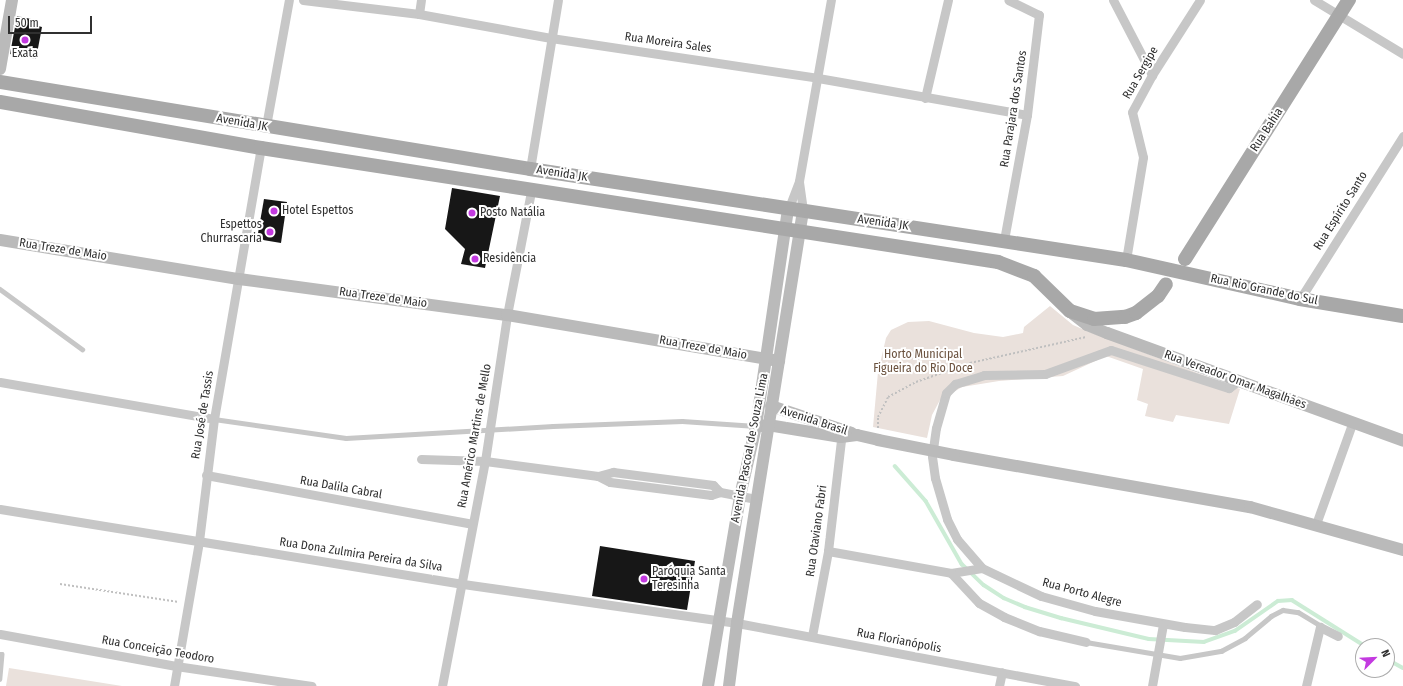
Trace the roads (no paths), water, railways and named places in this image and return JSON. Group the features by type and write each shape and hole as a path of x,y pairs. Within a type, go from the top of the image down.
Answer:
{"main road":[{"name":"Rua Bahia","path":"1185,259 1349,0"},
{"name":"Avenida JK","path":"0,82 788,210 1004,240 1126,260"},
{"name":"Avenida JK","path":"0,102 261,148 531,191 800,229 998,262 1034,276 1070,311"},
{"name":"Rua Rio Grande do Sul","path":"1126,260 1300,299 1403,316"},
{"path":"1070,311 1094,319 1126,317 1147,306 1166,284"}],"street":[{"path":"0,69 12,0"},
{"path":"266,126 289,0"},
{"name":"Rua Moreira Sales","path":"303,0 419,14 551,38 818,78 1028,115"},
{"path":"419,14 421,0"},
{"path":"530,169 558,0"},
{"path":"788,210 799,181 831,0"},
{"path":"925,98 948,0"},
{"name":"Rua Parajara dos Santos","path":"1004,240 1028,115 1039,15 1008,0"},
{"path":"1113,0 1152,75"},
{"name":"Rua Sergipe","path":"1126,260 1143,157 1132,112 1152,75 1200,0"},
{"path":"1314,0 1403,54"},
{"name":"Rua Espírito Santo","path":"1300,299 1403,136"},
{"name":"Rua José de Tassis","path":"174,686 176,666 199,542 214,419 261,148"},
{"path":"799,181 803,212"},
{"name":"Rua Américo Martins de Mello","path":"442,686 463,584 472,524 485,460 506,314 531,191"},
{"name":"Avenida Pascoal de Souza Lima","path":"708,686 740,496 756,426 788,210"},
{"name":"Avenida Pascoal de Souza Lima","path":"729,686 737,623 803,212"},
{"name":"Rua Treze de Maio","path":"0,240 239,279 506,314 778,361"},
{"name":"Rua Vereador Omar Magalhães","path":"1070,311 1087,324 1352,424 1403,441"},
{"path":"982,568 957,539 947,519 934,478 932,456 936,428 946,393 955,384 984,375 1046,374 1111,350 1229,388 1238,381"},
{"path":"0,382 214,419"},
{"name":"Avenida Brasil","path":"771,406 842,433"},
{"path":"1316,524 1352,424"},
{"path":"756,426 768,425 857,435 954,455 1250,507 1316,524 1403,550"},
{"name":"Rua Otaviano Fabri","path":"812,636 828,551 842,433"},
{"path":"421,459 485,460 598,476 613,472 713,485 720,492 757,498"},
{"name":"Rua Dalila Cabral","path":"206,475 472,524"},
{"name":"Rua Dona Zulmira Pereira da Silva","path":"0,509 463,584 718,621"},
{"path":"828,551 950,573 982,568"},
{"name":"Rua Porto Alegre","path":"982,568 1041,596 1095,610 1163,624 1215,630 1234,622 1257,604"},
{"path":"950,573 979,603 1004,617 1038,631 1086,642"},
{"name":"Rua Florianópolis","path":"718,621 812,636 1075,686"},
{"path":"1152,686 1163,624"},
{"path":"1306,686 1321,626 1338,636"},
{"name":"Rua Conceição Teodoro","path":"0,634 176,666 312,686"},
{"path":"999,686 1002,672"}],"lane":[{"path":"0,289 82,349"},
{"path":"214,419 346,438 682,421 756,426"},
{"path":"1086,642 1180,658 1221,651 1245,638 1271,616 1283,610 1298,612 1321,626"},
{"path":"0,654 2,654 0,679"}],"waterway":[{"path":"895,466 926,501 962,564 984,585 1004,598 1025,607 1061,618 1149,639 1204,642 1235,631 1278,601 1292,600 1355,640"},
{"path":"1395,664 1403,668"}],"place":[{"name":"Exata","path":"25,40"},
{"name":"Hotel Espettos","path":"274,211"},
{"name":"Posto Natália","path":"472,213"},
{"name":"Espettos Churrascaria","path":"270,232"},
{"name":"Residência","path":"475,259"},
{"name":"Paróquia Santa Teresinha","path":"644,579"}],"park label":[{"name":"Horto Municipal Figueira do Rio Doce","path":"923,362"}]}
